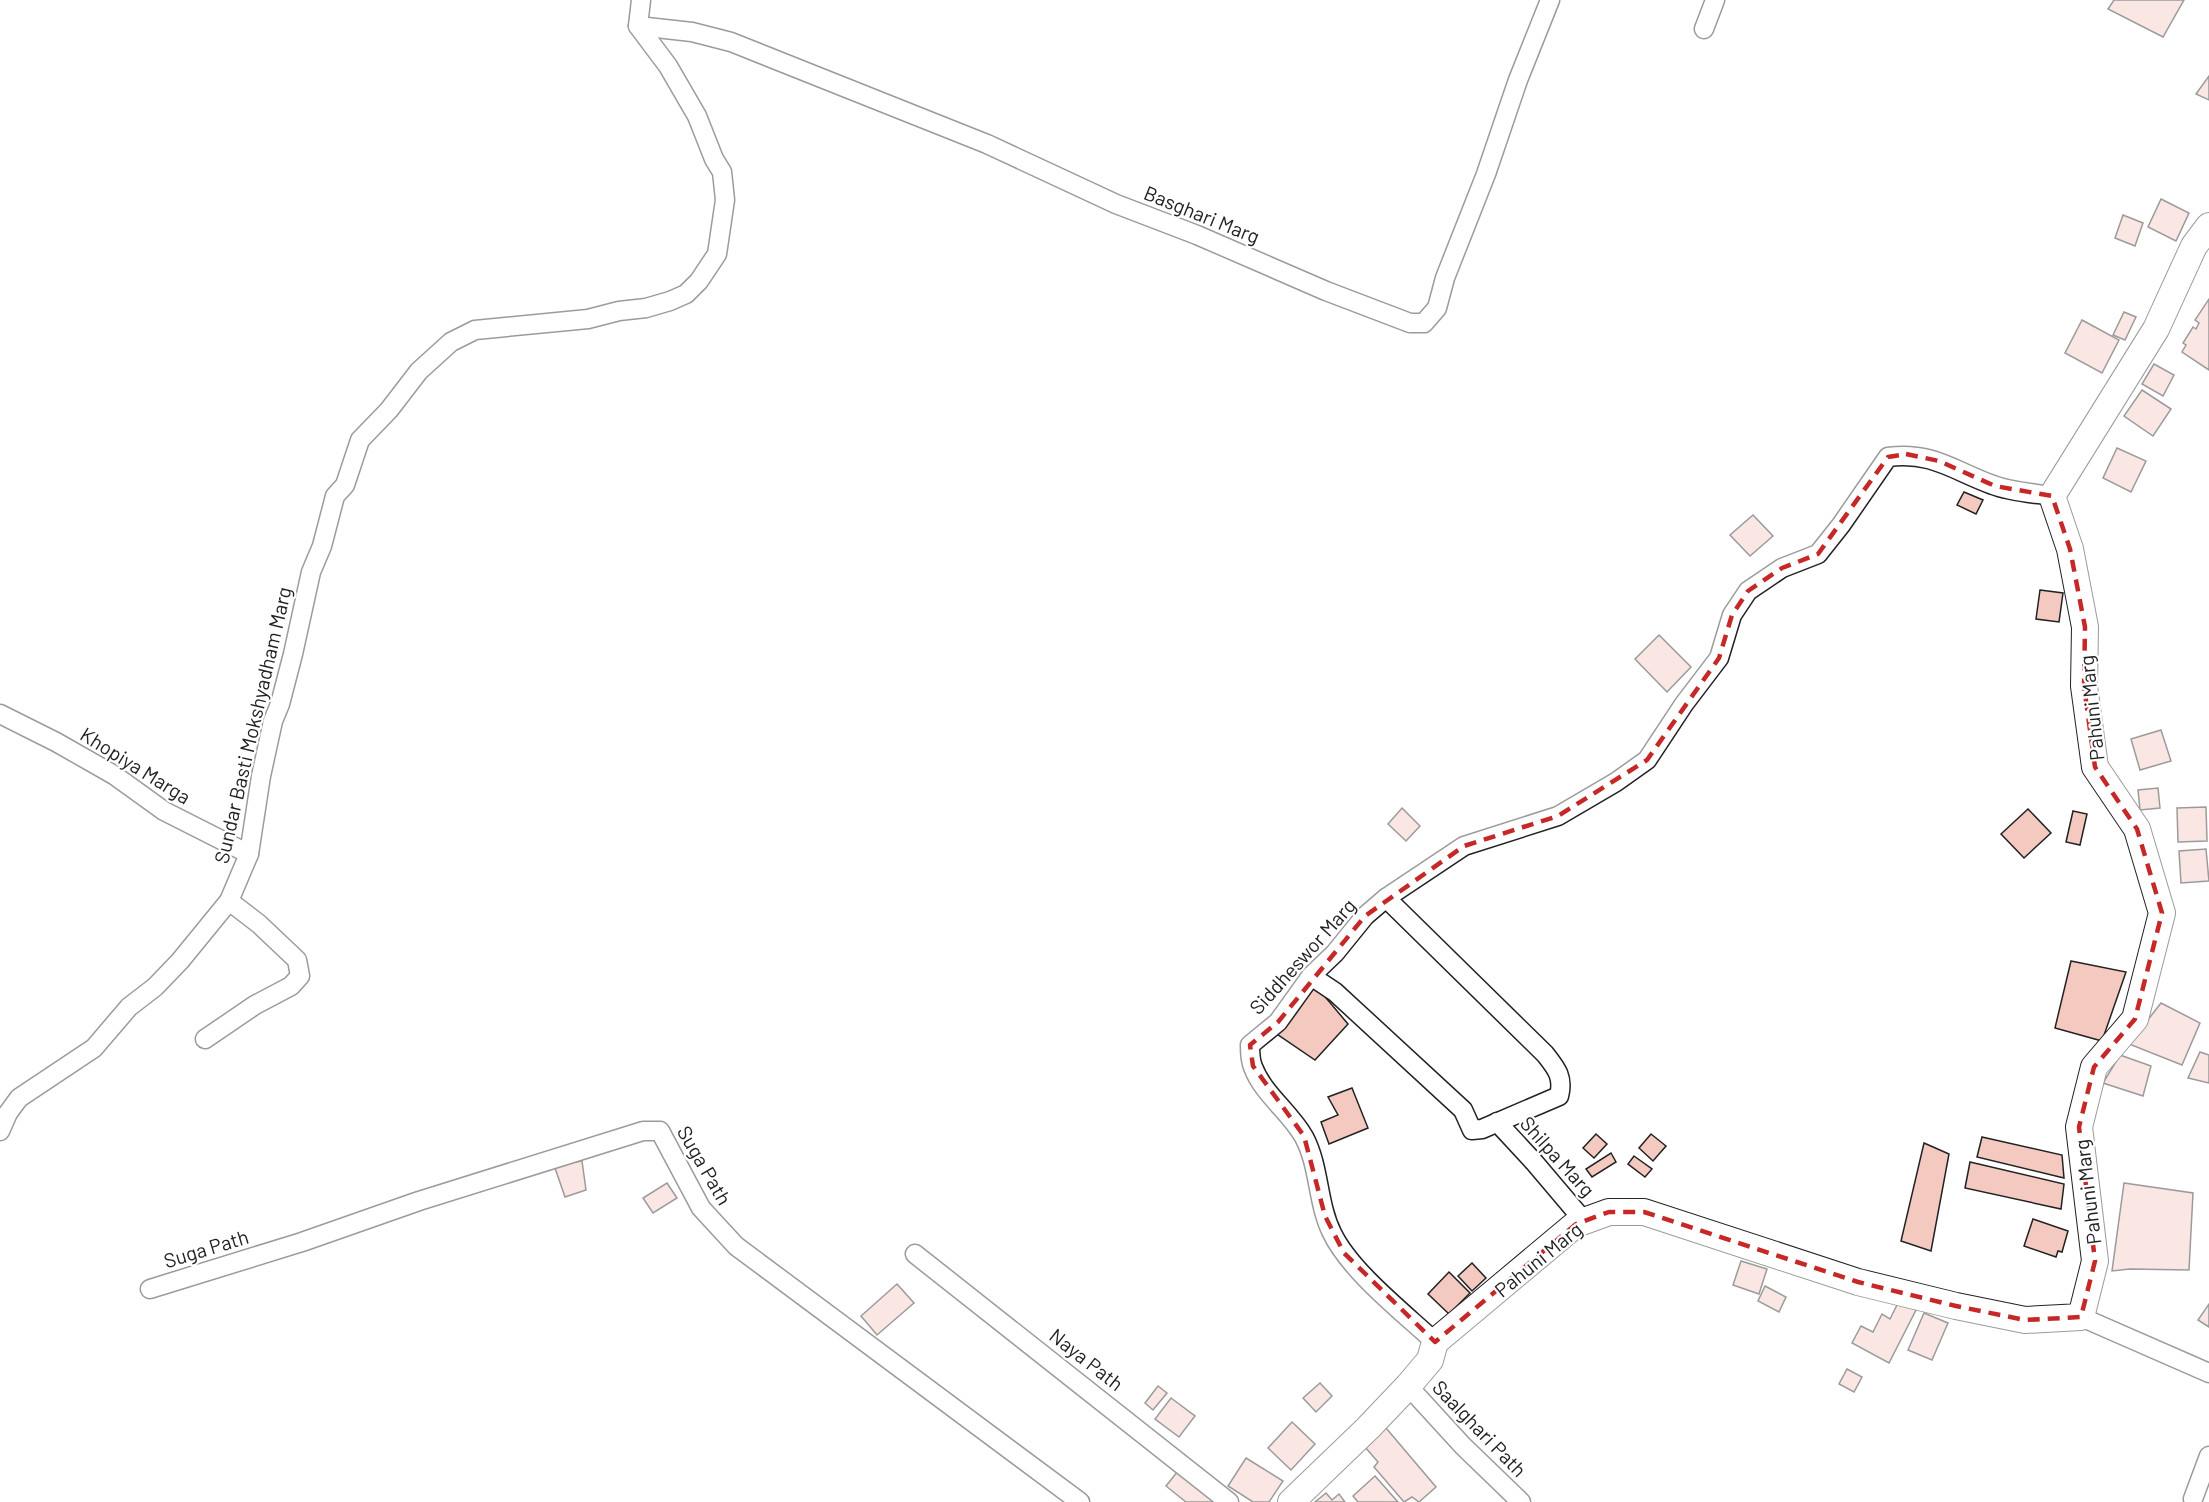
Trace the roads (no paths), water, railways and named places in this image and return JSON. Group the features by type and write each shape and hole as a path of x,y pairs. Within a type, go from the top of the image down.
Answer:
{"street":[{"path":"638,26 641,0"},
{"name":"Basghari Marg","path":"638,26 692,32 731,42 987,144 1116,204 1197,235 1326,291 1410,323 1424,323 1437,308 1445,278 1550,0"},
{"path":"1704,28 1715,0"},
{"name":"Sundar Basti Mokshyadham Marg","path":"0,1131 8,1113 19,1098 94,1048 129,1007 155,987 180,961 229,901 249,854 261,776 273,721 280,704 293,654 311,572 322,546 335,496 345,484 360,440 389,410 419,371 451,342 476,330 588,319 670,301 686,294 699,281 717,254 725,200 722,172 714,159 697,116 668,66 638,26"},
{"path":"2052,496 2156,329 2194,246 2209,226"},
{"name":"Siddheswor Marg","path":"1435,1342 1371,1282 1344,1253 1332,1234 1325,1216 1312,1156 1304,1136 1260,1080 1252,1066 1250,1045 1278,1022 1311,976 1335,953 1365,916 1386,898 1464,846 1558,816 1616,782 1647,760 1684,704 1719,658 1732,615 1748,591 1782,568 1818,554 1841,525 1888,456 1906,454 1940,461 1995,486 2052,496"},
{"name":"Pahuni Marg","path":"1291,1502 1368,1428 1407,1386 1430,1360 1435,1342 1576,1224 1609,1212 1644,1212 1858,1282 1956,1306 2025,1320 2081,1317 2095,1261 2079,1126 2094,1067 2135,1019 2162,913 2137,829 2095,767 2084,686 2085,627 2070,549 2052,496"},
{"name":"Khopiya Marga","path":"0,714 114,775 164,811 249,854"},
{"path":"1311,976 1335,992 1463,1110 1472,1130 1482,1129 1559,1096 1562,1084 1559,1072 1545,1054 1386,898"},
{"path":"205,1039 255,1005 291,986 300,976 297,960 259,924 229,901"},
{"name":"Shilpa Marg","path":"1497,1122 1584,1221"},
{"name":"Suga Path","path":"150,1289 632,1134 652,1130 660,1131 701,1208 736,1246 1080,1502"},
{"name":"Naya Path","path":"915,1254 1229,1502"},
{"path":"2081,1317 2209,1373"},
{"name":"Saalghari Path","path":"1407,1386 1463,1446 1521,1502"},
{"path":"2193,1499 2209,1456"}]}
